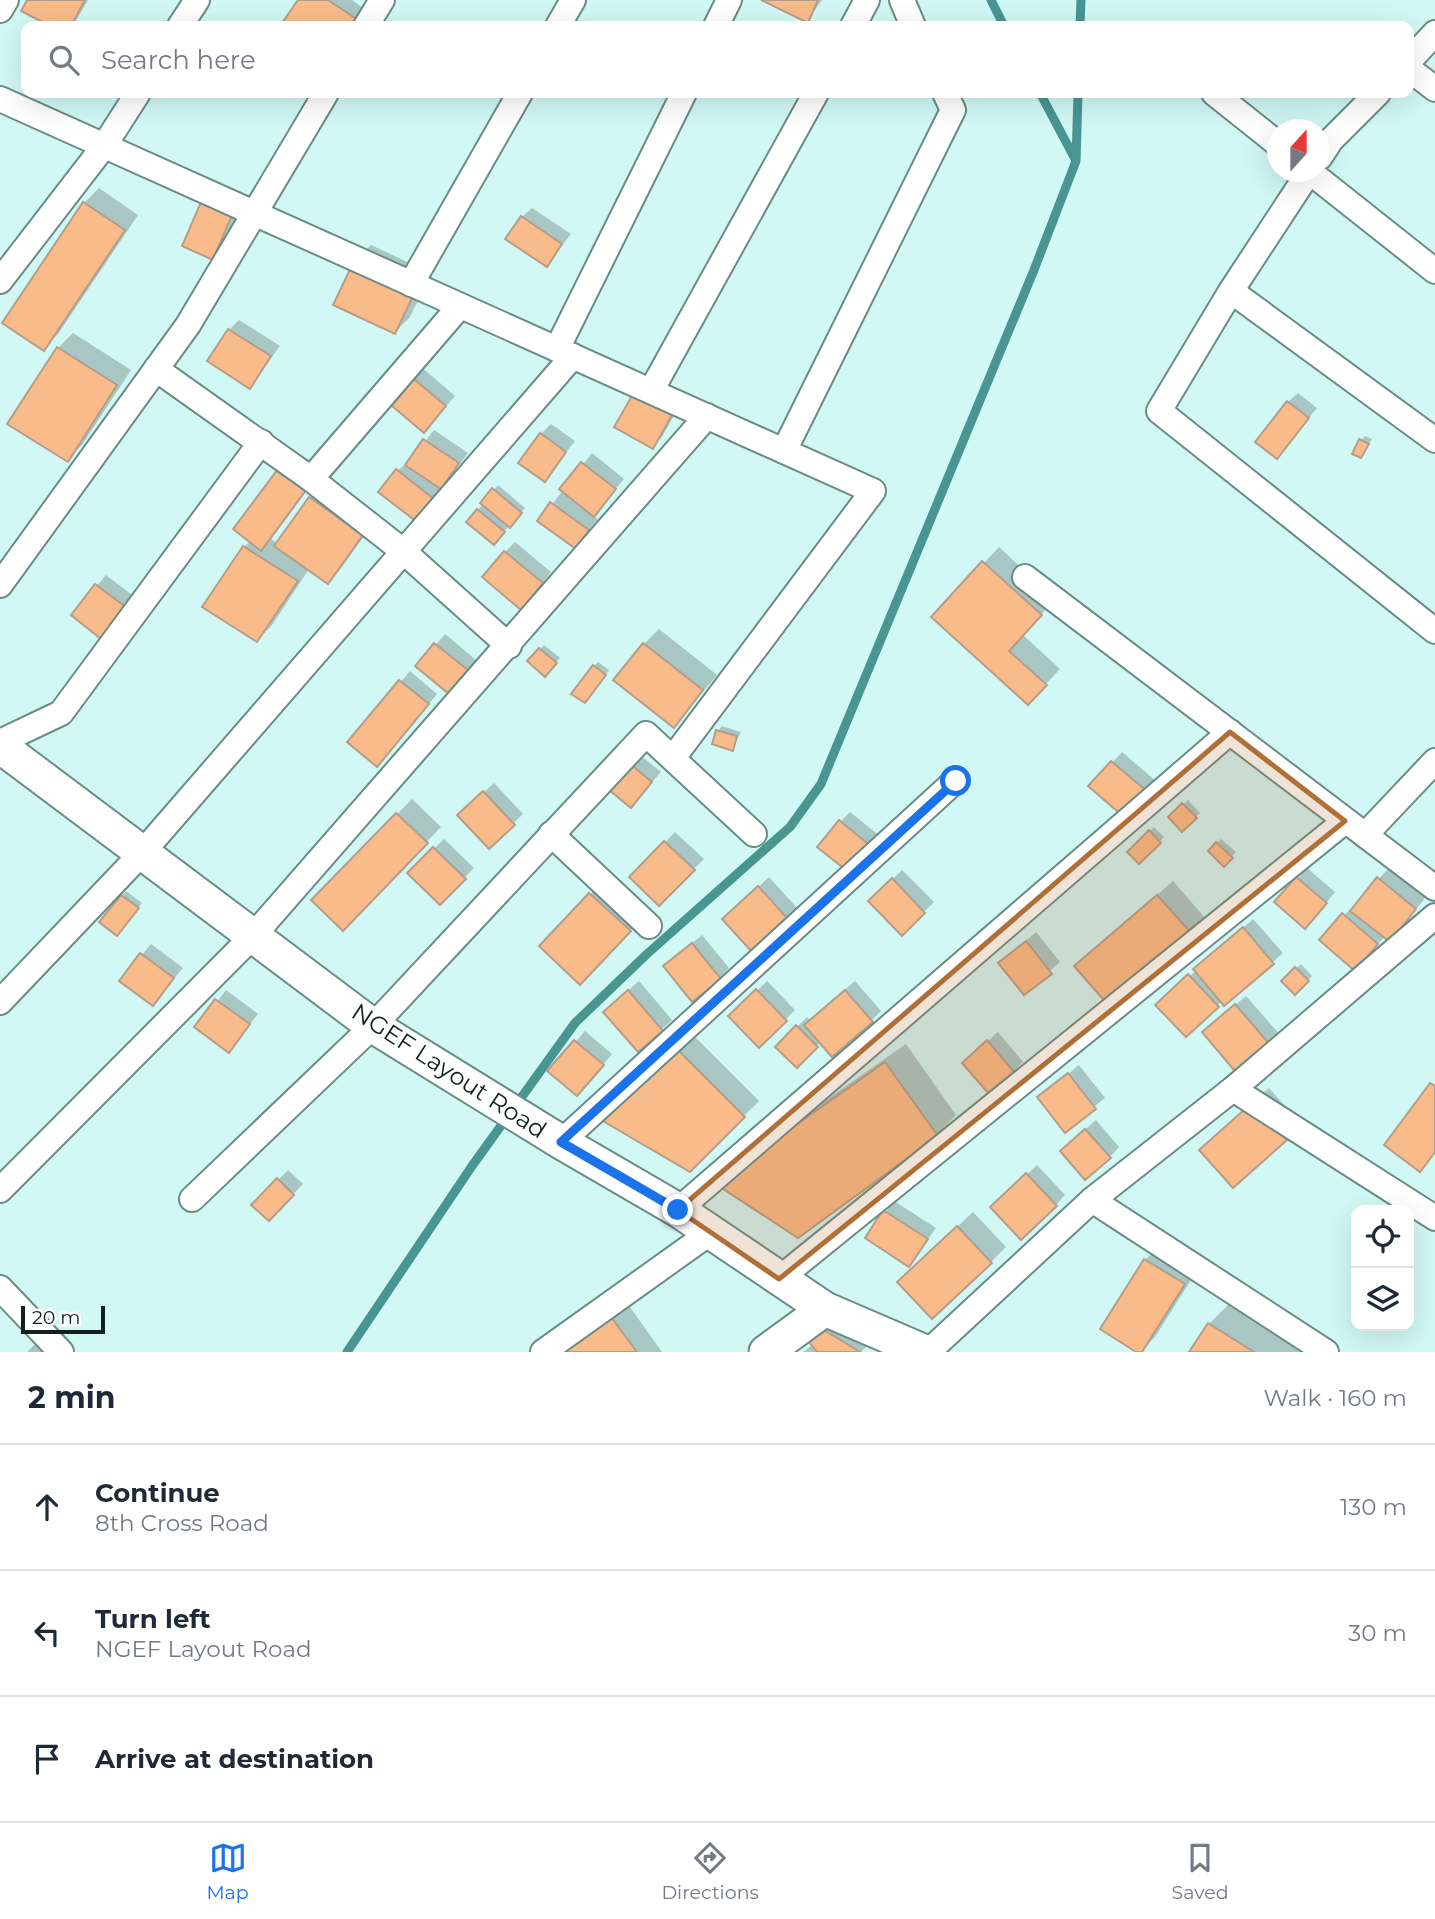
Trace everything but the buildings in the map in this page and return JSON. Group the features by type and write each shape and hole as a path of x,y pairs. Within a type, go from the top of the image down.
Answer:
{"street":[{"path":"0,10 6,0"},
{"path":"183,21 197,0"},
{"path":"369,21 382,0"},
{"path":"561,21 573,0"},
{"path":"718,21 729,0"},
{"path":"856,21 867,0"},
{"path":"902,0 911,21"},
{"path":"1414,56 1435,33"},
{"path":"1414,73 1435,89"},
{"path":"0,281 104,146 135,98"},
{"path":"0,585 188,325 323,98"},
{"path":"411,284 517,98"},
{"path":"0,1002 142,853 403,551 565,352 682,98"},
{"path":"651,391 813,98"},
{"path":"784,451 953,110 947,98"},
{"path":"1220,98 1267,135"},
{"path":"1330,142 1373,98"},
{"path":"0,99 873,491 673,758"},
{"path":"1303,182 1231,291 1158,411 1435,631"},
{"path":"1323,182 1435,271"},
{"path":"1231,291 1435,440"},
{"path":"312,479 460,306"},
{"path":"156,369 312,479 403,551 509,646"},
{"path":"0,1190 253,936 509,646 707,416"},
{"path":"0,744 61,713 261,442"},
{"path":"1025,577 1435,888"},
{"path":"678,1210 1230,732"},
{"path":"192,1199 373,1026 646,734 754,834"},
{"name":"NGEF Layout Road","path":"0,744 373,1026 511,1112 678,1210 825,1309 927,1352"},
{"path":"1365,835 1435,761"},
{"path":"561,1142 956,781"},
{"path":"779,1279 1345,821"},
{"path":"551,834 649,926"},
{"path":"927,1352 1092,1200 1233,1089 1435,916"},
{"path":"1233,1089 1435,1218"},
{"path":"1092,1200 1326,1352"},
{"path":"543,1352 711,1232"},
{"path":"0,1288 61,1352"},
{"path":"766,1352 825,1309"}],"highlighted area":[{"path":"1230,732 1345,821 779,1279 678,1210"}],"waterway":[{"path":"991,0 1002,21"},
{"path":"1080,21 1081,0"},
{"path":"1043,98 1075,159"},
{"path":"347,1352 472,1166 575,1023 647,954 790,827 821,784 1034,270 1076,161 1078,98"}],"route":[{"path":"678,1210 561,1142 956,781"}]}
